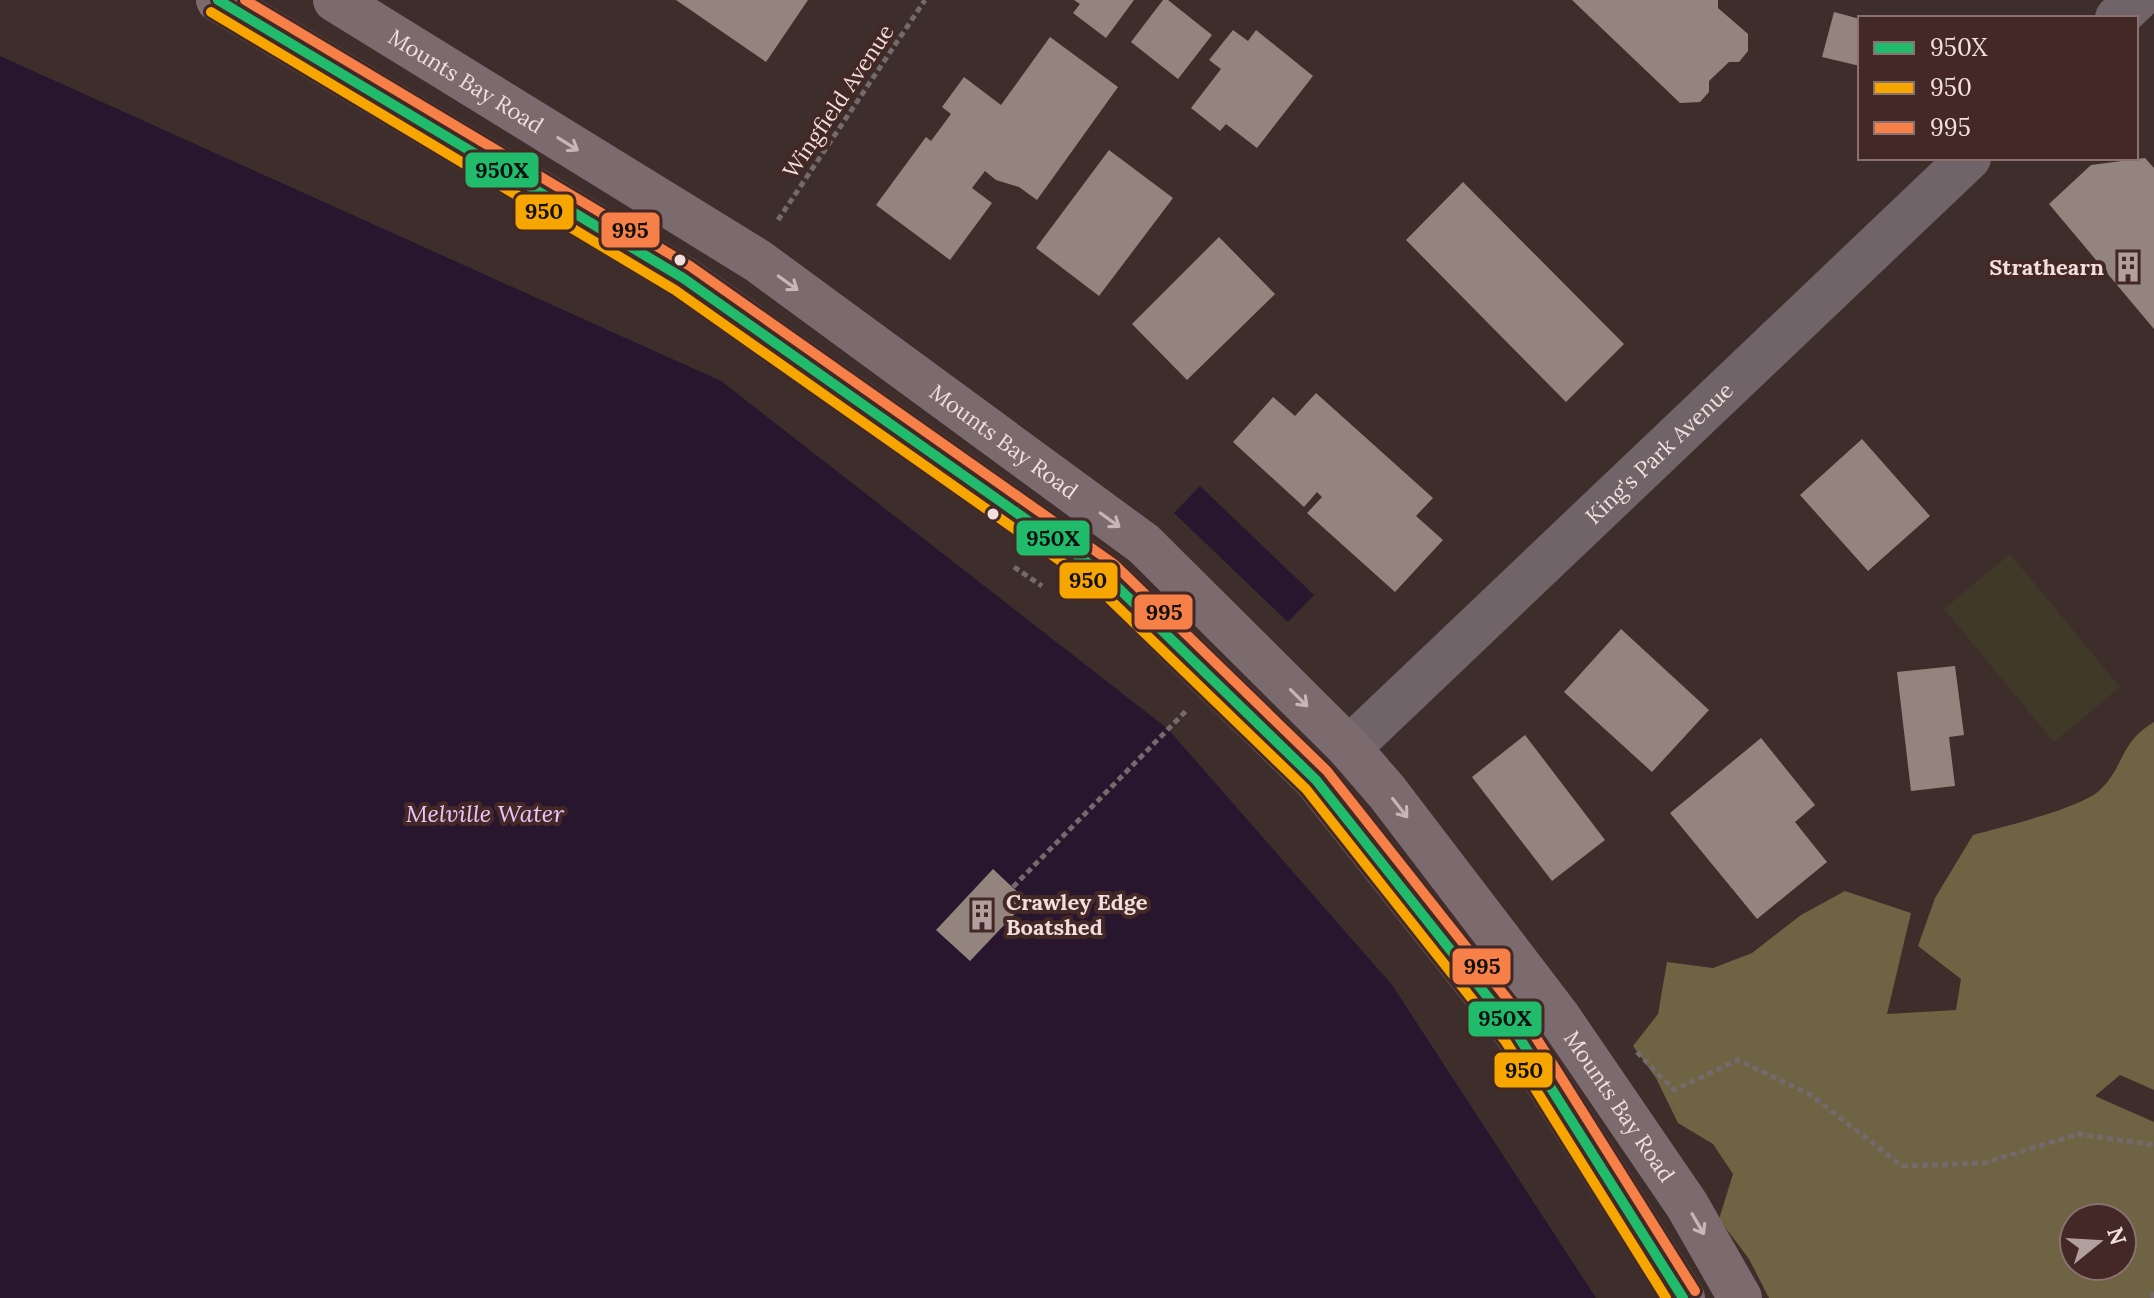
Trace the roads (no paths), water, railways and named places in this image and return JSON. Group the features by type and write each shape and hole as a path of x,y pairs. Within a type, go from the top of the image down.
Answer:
{"highway":[{"name":"Mounts Bay Road","path":"218,0 683,278 1105,575 1316,780 1517,1034 1683,1298"},
{"name":"Mounts Bay Road","path":"335,0 758,261 1144,544 1349,748 1397,804 1558,1016 1687,1205 1740,1298"}],"street":[{"path":"2119,16 2136,0"},
{"name":"King's Park Avenue","path":"1349,748 1967,160"}],"water":[{"name":"Melville Water","path":"0,56 721,381 1168,729 1392,985 1596,1298 0,1298"},
{"path":"1200,486 1314,595 1288,622 1174,513"}],"place":[{"name":"Strathearn","path":"2128,267"},
{"name":"Crawley Edge Boatshed","path":"982,915"}]}
